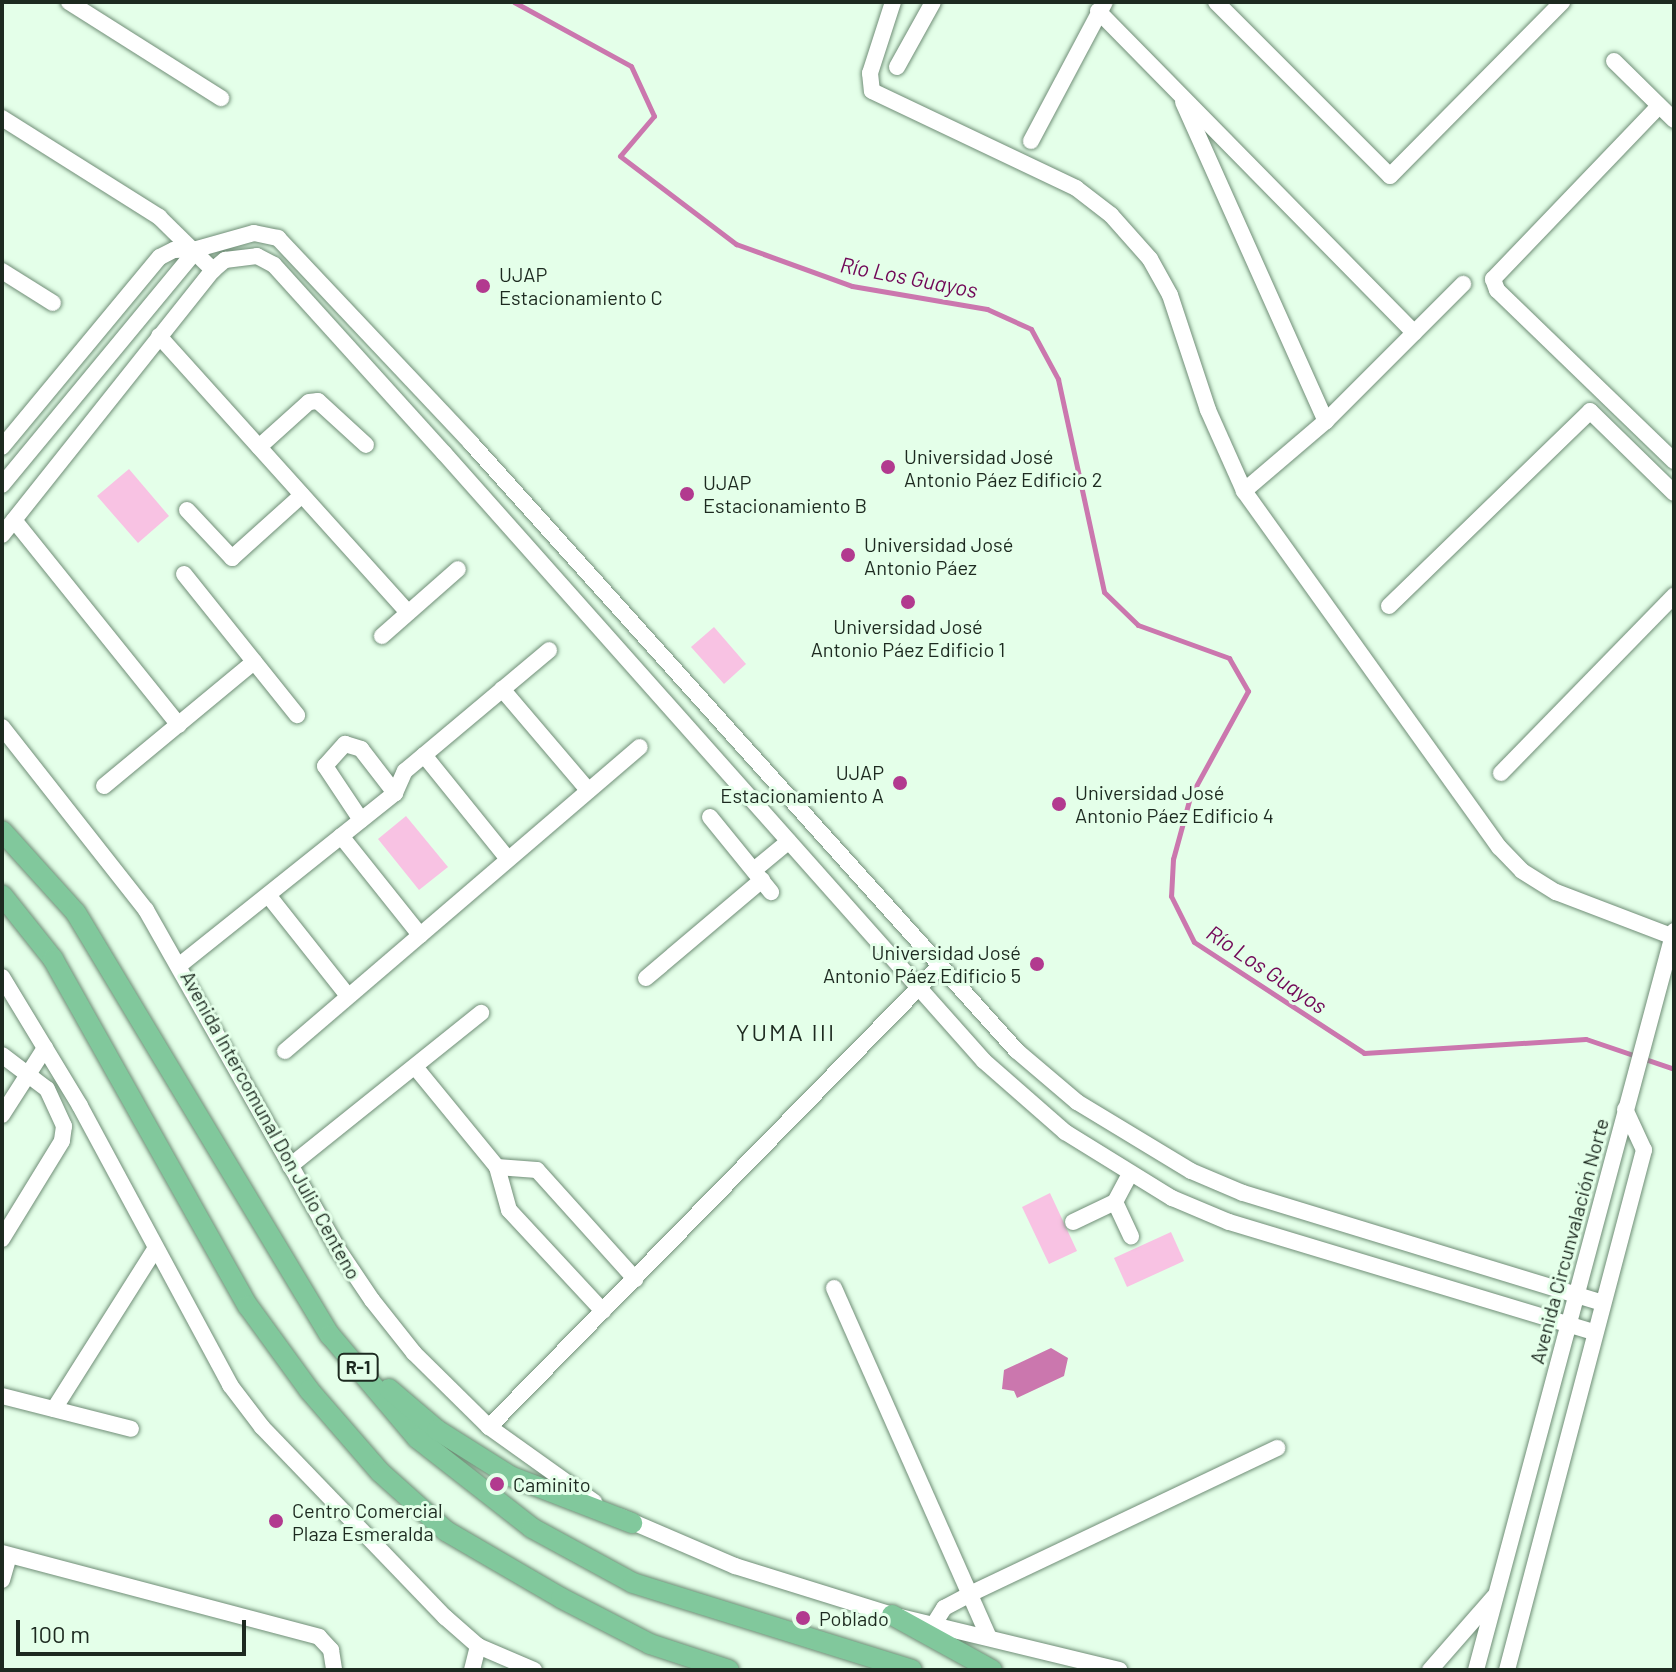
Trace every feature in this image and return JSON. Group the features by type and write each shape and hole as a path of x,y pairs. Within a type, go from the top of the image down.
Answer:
{"main road":[{"name":"R-1","path":"2,831 76,913 340,1346 417,1438 532,1528 633,1583 912,1670"},
{"name":"R-1","path":"2,895 53,959 248,1306 309,1390 380,1472 446,1531 561,1598 650,1644 729,1670"},
{"path":"340,1346 476,1457 534,1488 632,1523"},
{"path":"892,1615 992,1670"}],"street":[{"path":"69,2 221,98"},
{"path":"893,2 870,73 872,91 1063,181 1111,215 1150,259 1170,295 1208,410 1244,491 1499,847 1522,871 1556,892 1673,935 1625,1109"},
{"path":"897,67 933,2"},
{"path":"1216,2 1390,176 1562,2"},
{"path":"1031,141 1102,6 1178,92 1414,333"},
{"path":"1614,61 1674,120"},
{"path":"1178,92 1326,421"},
{"path":"1659,106 1493,279 1497,290 1674,461"},
{"path":"2,118 159,217 197,249 213,270"},
{"path":"2,447 160,257 174,250 197,249 245,235 278,238 727,728 1017,1051 1077,1102 1191,1171 1243,1193 1603,1303"},
{"path":"2,485 197,249"},
{"path":"2,535 213,270 238,256 257,256 274,265 1016,1092 1130,1174 1229,1222 1594,1332"},
{"path":"2,271 53,303"},
{"path":"1244,491 1326,421 1463,284"},
{"path":"159,336 408,613"},
{"path":"259,447 309,402 318,401 366,445"},
{"path":"1389,606 1590,411 1674,493"},
{"path":"187,510 232,558 302,495"},
{"path":"14,520 179,725"},
{"path":"382,636 458,569"},
{"path":"184,574 297,715"},
{"path":"1501,773 1674,596"},
{"path":"181,964 395,793 405,771 549,650"},
{"path":"104,786 254,662"},
{"path":"502,689 588,790"},
{"name":"Avenida Intercomunal Don Julio Centeno","path":"2,727 146,910 181,964 290,1166 372,1300 414,1353 489,1427 559,1480 632,1523 735,1566 892,1615 1119,1670"},
{"path":"706,748 727,728"},
{"path":"361,820 325,766 345,744 361,749 395,793"},
{"path":"285,1051 640,747"},
{"path":"424,755 508,859"},
{"path":"710,817 762,881"},
{"path":"341,836 420,935"},
{"path":"646,978 762,881 789,841"},
{"path":"268,895 348,996"},
{"path":"489,1427 940,966"},
{"path":"2,977 45,1048 230,1385 262,1427 478,1646 502,1664 534,1670"},
{"path":"290,1166 481,1013"},
{"path":"2,1115 45,1048"},
{"path":"2,1055 28,1074 58,1105 62,1141 2,1239"},
{"path":"416,1068 497,1167 509,1210 603,1311"},
{"name":"Avenida Circunvalación Norte","path":"1476,1670 1625,1109"},
{"name":"Avenida Circunvalación Norte","path":"1507,1670 1644,1150 1625,1109"},
{"path":"497,1167 537,1170 635,1279"},
{"path":"1073,1222 1115,1202 1130,1174"},
{"path":"1115,1202 1131,1237"},
{"path":"54,1409 155,1249"},
{"path":"834,1288 989,1637"},
{"path":"2,1396 131,1429"},
{"path":"934,1624 944,1608 972,1593 1277,1448"},
{"path":"2,1580 5,1555 319,1637 331,1650 334,1670"},
{"path":"1430,1670 1497,1593"},
{"path":"472,1670 478,1646"}],"shaded area":[{"path":"129,469 169,516 138,543 97,496"},
{"path":"714,627 746,664 724,684 691,647"},
{"path":"406,816 448,867 419,890 378,839"},
{"path":"1050,1193 1077,1251 1049,1264 1022,1207"},
{"path":"1171,1232 1184,1261 1127,1287 1114,1258"},
{"path":"1051,1348 1068,1358 1064,1376 1017,1398 1014,1391 1002,1389 1004,1370"}],"waterway":[{"name":"Río Los Guayos","path":"514,2 631,66 654,116 620,156 736,244 852,286 987,309 1031,329 1058,379 1104,592 1138,625 1229,658 1248,691 1190,797 1173,859 1171,896 1194,942 1364,1053 1586,1039 1674,1069"}],"place":[{"name":"UJAP Estacionamiento C","path":"483,286"},
{"name":"Universidad José Antonio Páez Edificio 2","path":"888,467"},
{"name":"UJAP Estacionamiento B","path":"687,494"},
{"name":"Universidad José Antonio Páez","path":"848,555"},
{"name":"Universidad José Antonio Páez Edificio 1","path":"908,602"},
{"name":"UJAP Estacionamiento A","path":"900,783"},
{"name":"Universidad José Antonio Páez Edificio 4","path":"1059,804"},
{"name":"Universidad José Antonio Páez Edificio 5","path":"1037,964"},
{"name":"Caminito","path":"497,1484"},
{"name":"Centro Comercial Plaza Esmeralda","path":"276,1521"},
{"name":"Poblado","path":"803,1618"}],"district":[{"name":"YUMA III","path":"786,1032"}]}
